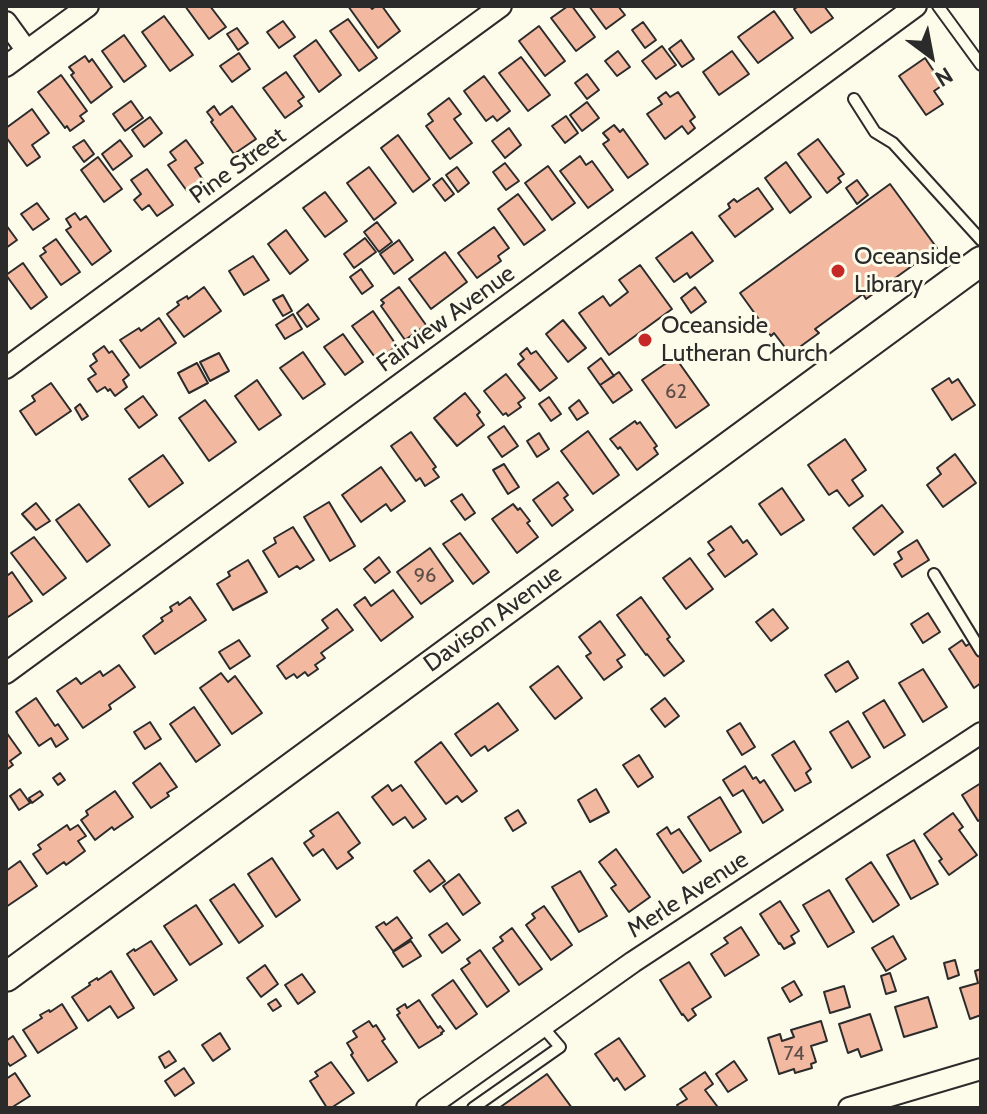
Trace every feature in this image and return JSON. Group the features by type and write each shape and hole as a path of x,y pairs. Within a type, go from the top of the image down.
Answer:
{"main road":[{"name":"Davison Avenue","path":"6,977 981,261"}],"street":[{"path":"6,66 88,6"},
{"name":"Pine Street","path":"6,368 501,6"},
{"name":"Fairview Avenue","path":"6,673 916,6"},
{"path":"6,22 27,51"},
{"name":"Merle Avenue","path":"427,1108 633,962 981,733"},
{"path":"849,1108 981,1069"}],"lane":[{"path":"938,6 981,65"},
{"path":"854,99 875,132 893,143 981,240"},
{"path":"934,574 981,651"},
{"path":"473,1108 560,1047 542,1026"}],"building":[{"path":"185,6 210,6 226,27 209,39"},
{"path":"348,6 370,6 372,9 382,6 400,31 378,48"},
{"path":"572,6 595,37 576,51 551,18"},
{"path":"589,6 618,6 625,15 606,29"},
{"path":"799,6 824,6 833,18 811,33 794,9"},
{"path":"774,11 793,38 758,63 738,37"},
{"path":"164,16 193,55 170,71 142,32"},
{"path":"348,19 377,58 359,71 330,31"},
{"path":"283,21 295,37 279,48 267,32"},
{"path":"643,22 656,40 645,48 632,30"},
{"path":"539,26 565,61 545,76 519,41"},
{"path":"237,28 248,43 238,50 227,34"},
{"path":"124,35 146,66 124,82 102,51"},
{"path":"316,40 341,75 319,92 294,56"},
{"path":"681,40 694,59 682,67 669,49"},
{"path":"662,46 676,65 656,79 642,61"},
{"path":"618,51 630,67 617,76 605,61"},
{"path":"732,51 749,74 719,95 703,72"},
{"path":"239,53 250,69 232,82 220,66"},
{"path":"85,56 89,62 92,59 112,87 91,103 71,75 74,73 69,67"},
{"path":"521,57 550,95 528,111 499,73"},
{"path":"925,58 943,85 934,91 943,104 926,115 899,76"},
{"path":"286,72 304,97 298,101 302,106 285,118 263,88"},
{"path":"587,74 599,90 587,99 575,83"},
{"path":"61,75 87,111 80,116 84,121 70,131 38,92"},
{"path":"484,76 510,111 497,121 493,116 486,121 464,91"},
{"path":"666,92 670,97 678,92 695,117 690,121 695,128 688,134 682,126 665,139 647,114 662,104 658,98"},
{"path":"449,98 461,114 454,119 472,143 450,159 426,126 433,121 428,114"},
{"path":"131,101 143,118 125,131 113,114"},
{"path":"587,102 599,118 582,131 570,115"},
{"path":"214,106 220,115 232,106 256,139 234,154 211,122 213,120 207,112"},
{"path":"32,109 49,133 32,145 40,157 27,166 6,137 6,128"},
{"path":"566,116 578,133 565,143 552,126"},
{"path":"150,117 162,133 144,147 132,130"},
{"path":"614,125 620,132 623,129 648,164 628,178 603,144 609,140 603,133"},
{"path":"509,128 521,145 505,158 492,141"},
{"path":"398,135 430,179 413,192 381,148"},
{"path":"818,139 844,174 838,178 841,182 827,193 798,154"},
{"path":"84,140 94,154 84,162 73,147"},
{"path":"120,140 132,156 113,170 102,154"},
{"path":"186,140 203,163 195,168 203,180 187,191 168,165 176,160 170,152"},
{"path":"580,156 586,165 592,161 613,190 588,208 560,171"},
{"path":"98,157 122,189 104,202 81,170"},
{"path":"786,162 811,197 790,213 765,178"},
{"path":"505,163 519,181 506,190 493,172"},
{"path":"548,166 575,203 552,220 525,183"},
{"path":"369,167 396,203 374,220 347,183"},
{"path":"457,167 469,183 458,192 446,175"},
{"path":"147,169 173,205 157,216 149,205 142,210 134,200 141,194 131,180"},
{"path":"442,178 454,194 445,201 433,185"},
{"path":"857,180 868,195 857,204 846,188"},
{"name":"Oceanside Library","path":"890,184 937,248 866,299 863,294 815,329 819,333 790,354 774,333 771,336 740,293"},
{"path":"758,188 773,209 735,237 719,216 730,208 728,204 734,199 737,202"},
{"path":"325,192 347,221 325,237 303,208"},
{"path":"518,194 545,230 524,245 498,209"},
{"path":"37,203 49,219 33,230 21,214"},
{"path":"75,213 80,220 86,216 111,251 92,265 66,230 71,227 66,219"},
{"path":"377,222 392,242 379,252 364,232"},
{"path":"6,225 17,240 6,248"},
{"path":"494,227 509,248 498,256 501,261 477,278 458,253"},
{"path":"286,230 308,260 290,274 268,244"},
{"path":"692,232 713,261 690,278 687,273 674,282 656,258"},
{"path":"365,238 376,252 354,268 344,254"},
{"path":"56,239 80,272 61,285 40,256 46,252 43,248"},
{"path":"399,240 413,260 394,274 380,254"},
{"path":"445,252 467,282 431,309 409,279"},
{"path":"253,256 269,280 244,295 229,271"},
{"path":"23,263 47,297 31,309 6,275"},
{"path":"640,265 672,309 609,355 579,313 603,296 610,306 628,292 619,280"},
{"path":"361,269 373,286 362,294 350,277"},
{"path":"204,287 221,311 184,337 167,314 179,305 177,302 187,296 188,299"},
{"path":"399,287 426,325 405,340 381,306 384,303 381,300"},
{"path":"695,287 706,302 691,313 681,298"},
{"path":"283,295 292,311 283,316 273,300"},
{"path":"308,304 319,319 307,327 297,313"},
{"path":"373,311 397,346 377,360 352,326"},
{"path":"293,314 302,329 285,339 276,325"},
{"path":"159,318 176,343 140,368 120,340 139,328 141,331"},
{"path":"563,320 586,348 568,362 546,334"},
{"path":"343,334 363,362 345,375 324,347"},
{"path":"104,346 109,353 112,351 129,375 123,380 127,387 115,396 105,387 97,392 88,379 96,374 90,366 97,361 93,354"},
{"path":"527,348 531,354 536,351 557,378 540,391 518,364 524,359 520,354"},
{"path":"303,352 325,384 303,399 280,368"},
{"path":"219,353 229,371 210,381 200,362"},
{"path":"675,357 709,405 676,428 642,380"},
{"path":"601,358 614,376 600,385 588,368"},
{"path":"197,363 208,383 189,393 178,373"},
{"path":"619,372 632,390 613,403 600,385"},
{"path":"506,374 525,398 518,403 521,407 508,416 506,413 503,415 484,391"},
{"path":"949,378 952,383 958,379 975,405 952,420 932,389"},
{"path":"257,380 281,415 259,430 235,396"},
{"path":"51,383 71,411 36,435 20,411 35,401 32,396"},
{"path":"465,393 480,412 477,415 484,425 457,446 434,418"},
{"path":"143,396 157,415 139,428 125,409"},
{"path":"549,397 561,414 551,421 539,404"},
{"path":"205,400 236,442 209,461 179,418"},
{"path":"579,400 588,413 577,420 569,408"},
{"path":"80,404 88,416 82,420 75,408"},
{"path":"635,421 637,424 640,422 657,446 654,448 658,454 637,470 610,439"},
{"path":"504,426 518,446 502,457 488,437"},
{"path":"588,431 619,475 593,494 561,451"},
{"path":"411,432 436,467 433,469 439,477 425,486 420,478 416,481 391,446"},
{"path":"539,433 549,449 537,457 527,441"},
{"path":"845,439 866,470 852,480 863,496 849,506 837,490 829,495 808,465"},
{"path":"955,454 976,483 943,507 927,485 941,474 937,468"},
{"path":"163,455 183,483 149,507 129,479"},
{"path":"504,464 519,487 508,494 493,470"},
{"path":"381,467 405,501 391,511 386,504 361,522 342,495"},
{"path":"558,482 568,495 564,498 573,510 552,526 533,500"},
{"path":"782,488 804,520 781,535 759,504"},
{"path":"462,494 475,513 465,520 451,501"},
{"path":"329,502 355,546 330,561 304,517"},
{"path":"36,503 50,521 36,530 22,514"},
{"path":"79,504 110,545 87,562 56,520"},
{"path":"513,504 530,521 527,523 538,537 517,553 492,519"},
{"path":"882,505 903,532 874,555 853,528"},
{"path":"731,526 743,543 747,540 757,554 725,577 708,554 714,550 708,542"},
{"path":"293,527 314,560 279,577 263,551 276,543 274,538"},
{"path":"460,533 489,572 473,584 443,544"},
{"path":"34,537 66,578 43,595 11,553"},
{"path":"917,540 929,560 902,577 894,564 902,559 898,552"},
{"path":"430,548 453,581 421,604 397,572"},
{"path":"379,557 390,572 375,583 364,569"},
{"path":"690,558 713,589 686,609 663,578"},
{"path":"248,560 267,592 233,610 217,584 230,576 228,572"},
{"path":"12,572 32,601 8,617 6,574"},
{"path":"393,590 413,617 381,641 354,605 365,597 371,606"},
{"path":"190,597 206,620 155,654 143,636 163,621 161,618 172,611 170,607"},
{"path":"641,597 684,661 664,676 617,615"},
{"path":"337,609 353,630 321,653 325,658 315,665 318,669 308,676 305,672 297,678 294,674 286,679 277,666 328,628 322,620"},
{"path":"773,609 788,628 771,641 756,622"},
{"path":"928,613 940,632 923,643 911,624"},
{"path":"600,621 625,655 617,660 622,667 604,680 586,656 591,653 579,637"},
{"path":"239,640 250,656 230,669 219,652"},
{"path":"962,640 966,646 972,642 981,656 981,683 974,688 949,649"},
{"path":"848,661 858,678 836,692 825,675"},
{"path":"119,665 135,687 109,705 111,709 83,728 57,691 76,678 81,684 100,671 103,676"},
{"path":"558,666 582,698 555,719 530,687"},
{"path":"923,669 947,707 923,722 899,683"},
{"path":"221,673 228,682 235,676 262,713 232,734 200,688"},
{"path":"36,698 68,739 56,747 51,738 39,746 16,712"},
{"path":"665,698 679,716 665,727 651,709"},
{"path":"884,700 905,735 884,748 863,713"},
{"path":"498,703 518,730 488,751 485,746 471,756 455,734"},
{"path":"194,707 220,745 196,762 170,724"},
{"path":"848,721 870,757 852,768 830,732"},
{"path":"150,722 161,739 145,749 134,732"},
{"path":"740,723 755,747 742,755 727,731"},
{"path":"6,732 21,753 10,761 13,765 6,770"},
{"path":"794,741 811,769 806,773 811,782 795,791 772,755"},
{"path":"441,742 477,791 462,802 457,796 446,804 415,762"},
{"path":"639,755 653,777 638,787 623,765"},
{"path":"160,763 177,787 151,808 133,783"},
{"path":"745,766 753,779 756,777 760,783 764,780 783,810 763,823 743,790 733,796 723,780"},
{"path":"60,773 65,780 58,785 53,778"},
{"path":"981,783 981,819 978,821 962,795"},
{"path":"388,785 392,791 401,785 426,819 413,828 405,817 393,825 372,797"},
{"path":"20,789 30,803 19,810 10,796"},
{"path":"596,789 609,812 590,822 578,800"},
{"path":"40,791 43,795 32,803 29,798"},
{"path":"115,791 133,817 95,840 81,820 88,815 86,811"},
{"path":"720,797 741,832 710,851 688,817"},
{"path":"518,810 526,823 513,831 505,818"},
{"path":"338,812 360,843 348,852 353,858 337,869 323,849 313,856 304,843 314,836 310,831"},
{"path":"953,813 963,827 959,830 977,855 949,875 924,834"},
{"path":"67,825 70,830 78,825 86,836 78,841 85,851 47,874 33,854 41,849 38,845"},
{"path":"667,827 671,834 679,829 701,861 683,873 657,834"},
{"path":"914,840 938,884 911,899 887,855"},
{"path":"616,849 650,897 629,912 611,888 616,885 599,862"},
{"path":"272,858 300,900 276,917 248,874"},
{"path":"429,860 445,881 430,892 414,871"},
{"path":"20,861 37,886 6,907 6,871"},
{"path":"871,862 899,905 873,922 846,879"},
{"path":"580,871 607,916 579,932 552,887"},
{"path":"459,874 480,903 463,915 443,886"},
{"path":"234,884 263,926 239,943 210,900"},
{"path":"829,890 854,932 828,947 803,905"},
{"path":"780,901 799,931 791,936 795,943 784,949 760,914"},
{"path":"196,905 222,944 190,965 164,926"},
{"path":"544,906 572,945 551,960 526,925 535,918 532,914"},
{"path":"397,917 412,938 393,951 376,927 384,922 386,925"},
{"path":"447,923 460,940 442,953 429,935"},
{"path":"741,927 759,955 725,976 711,954 728,943 724,938"},
{"path":"512,928 542,969 519,985 493,948 503,941 500,937"},
{"path":"893,936 906,959 886,971 872,948"},
{"path":"151,941 177,980 154,995 127,954"},
{"path":"411,941 421,956 403,967 393,952"},
{"path":"480,950 509,991 487,1007 461,969 470,963 467,959"},
{"path":"955,960 959,975 948,979 944,963"},
{"path":"689,962 711,997 692,1009 696,1015 688,1021 660,980"},
{"path":"265,965 278,984 261,997 247,978"},
{"path":"981,969 981,1015 970,1019 960,988 978,983 975,971"},
{"path":"111,971 134,1008 118,1018 110,1006 88,1021 72,997"},
{"path":"890,973 896,991 886,994 881,976"},
{"path":"302,974 315,992 298,1004 285,985"},
{"path":"453,980 477,1014 456,1029 432,995"},
{"path":"794,981 802,995 790,1002 782,988"},
{"path":"844,986 850,1007 830,1013 824,992"},
{"path":"928,997 937,1027 904,1037 895,1007"},
{"path":"276,999 281,1006 273,1011 268,1004"},
{"path":"419,1000 438,1028 440,1026 444,1031 419,1048 397,1015 400,1013 397,1009 405,1004 407,1008"},
{"path":"62,1004 77,1028 38,1053 23,1030 42,1018 40,1015"},
{"path":"870,1014 882,1050 861,1057 858,1049 848,1053 839,1024"},
{"path":"369,1021 373,1027 376,1025 385,1039 382,1041 397,1062 368,1081 347,1043 357,1037 353,1031"},
{"path":"821,1021 827,1041 811,1046 816,1062 811,1064 812,1068 779,1074 768,1038 780,1034 782,1041 794,1037 791,1030"},
{"path":"220,1033 230,1049 213,1061 202,1045"},
{"path":"13,1036 26,1056 10,1066 8,1063 6,1065 6,1041"},
{"path":"619,1038 645,1076 625,1090 617,1078 614,1081 595,1054"},
{"path":"169,1051 176,1061 165,1068 159,1057"},
{"path":"734,1061 747,1080 728,1092 716,1074"},
{"path":"331,1062 354,1093 327,1108 310,1081 318,1076 315,1072"},
{"path":"184,1068 194,1083 175,1096 165,1081"},
{"path":"705,1072 713,1084 705,1090 717,1106 679,1108 677,1105 687,1099 680,1089"},
{"path":"15,1073 30,1096 6,1108 6,1079"},
{"path":"547,1074 572,1108 499,1108"}],"place":[{"name":"Oceanside Library","path":"838,271"},
{"name":"Oceanside Lutheran Church","path":"645,340"}]}
